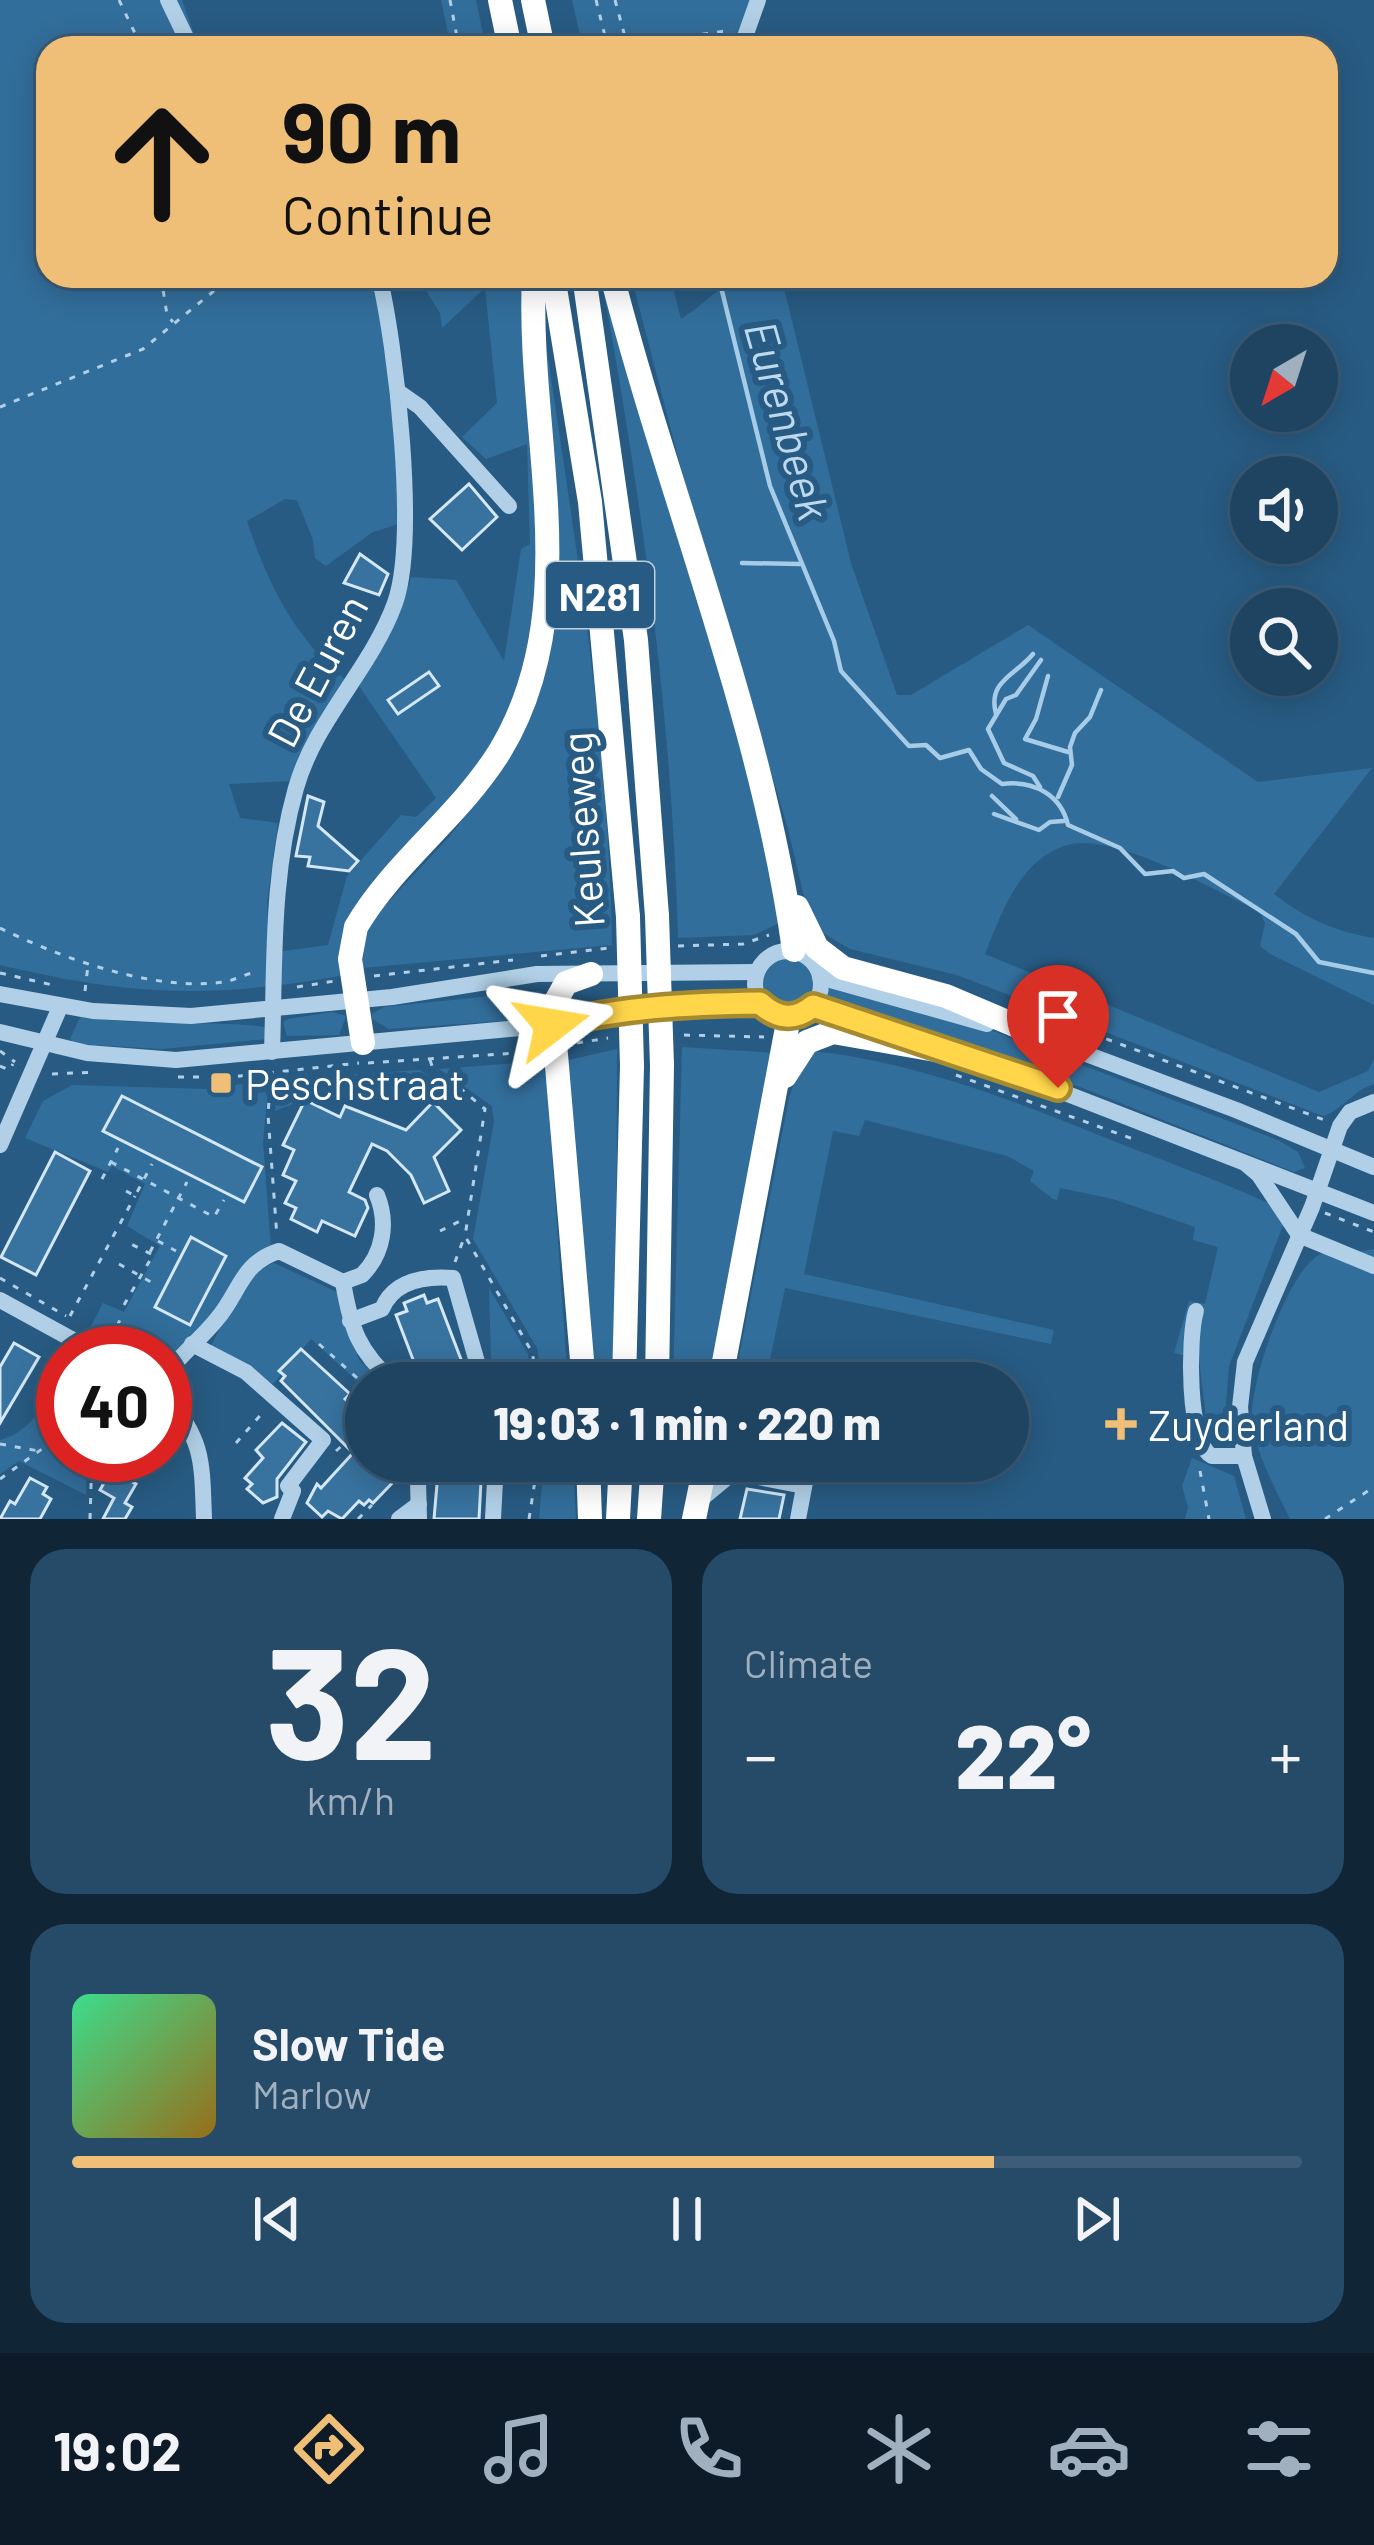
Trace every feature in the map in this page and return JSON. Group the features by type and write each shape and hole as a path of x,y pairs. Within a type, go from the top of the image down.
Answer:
{"highway":[{"path":"500,0 508,36"},
{"path":"533,0 540,36"},
{"name":"N281","path":"363,1043 351,948 360,920 477,785 508,736 534,668 544,606 546,526 535,288"},
{"name":"Keulseweg","path":"555,288 590,502 628,917 632,1066 625,1362"},
{"name":"Keulseweg","path":"586,288 636,640 657,916 662,1065 657,1362"},
{"name":"N281","path":"616,288 761,783 792,941"},
{"name":"N281","path":"784,883 817,948 843,968 1041,1025"},
{"path":"582,1362 552,1008 562,987 591,974"},
{"path":"724,1362 789,1017"},
{"path":"774,1093 799,1052 820,1034 848,1034 970,1056"},
{"path":"589,1482 590,1519"},
{"path":"618,1519 620,1482"},
{"path":"649,1519 652,1482"},
{"path":"695,1512 701,1482"}],"street":[{"path":"168,0 185,36"},
{"path":"745,36 758,0"},
{"name":"De Euren","path":"272,1061 278,860 308,752 384,627 401,578 406,545 400,393 381,288"},
{"path":"400,393 420,407 508,506"},
{"path":"0,994 62,997 93,1011 191,1016 354,989 537,974 756,972 792,941 820,976 813,1006"},
{"path":"756,972 760,1003 771,1013 789,1017 813,1006 970,1056 1235,1156 1315,1199 1374,1213"},
{"path":"820,976 1041,1025 1374,1167"},
{"path":"0,1144 62,997"},
{"path":"0,1032 45,1045 148,1060 272,1061 363,1043 552,1025 606,1011 760,1003"},
{"path":"1263,1519 1244,1456 1240,1407 1245,1362 1315,1199 1340,1126 1356,1108 1374,1102"},
{"path":"1235,1156 1259,1175 1299,1235 1374,1266"},
{"path":"343,1282 370,1266 383,1234 385,1215 377,1195"},
{"path":"282,1519 293,1491 288,1486 323,1440 246,1372 192,1344 219,1317 248,1267 279,1251 343,1282"},
{"path":"350,1321 382,1309 405,1284 453,1278 477,1362"},
{"path":"343,1282 350,1321 370,1362"},
{"path":"0,1300 58,1326"},
{"path":"1196,1311 1190,1357 1202,1451 1244,1456"},
{"path":"192,1428 202,1451 204,1519"},
{"path":"493,1519 495,1482"},
{"path":"695,1512 717,1482"},
{"path":"785,1482 804,1486"},
{"path":"799,1519 805,1482"},
{"path":"399,1519 419,1511"}],"path":[{"path":"119,0 136,36"},
{"path":"450,0 457,36"},
{"path":"596,0 605,36"},
{"path":"615,0 625,36"},
{"path":"701,36 748,29"},
{"path":"163,288 167,315 174,323"},
{"path":"0,407 123,358 218,288"},
{"path":"0,928 88,964 193,981 226,982 249,973 273,974"},
{"path":"666,947 792,941"},
{"path":"273,1003 626,948"},
{"path":"88,964 85,992 95,994 93,1011"},
{"path":"0,973 62,997"},
{"path":"1041,1025 1230,1085 1340,1126"},
{"path":"430,1059 436,1080 461,1089 485,1108 465,1236 443,1277"},
{"path":"272,1061 268,1115 279,1251"},
{"path":"0,1066 9,1070 15,1062"},
{"path":"102,1179 118,1148"},
{"path":"111,1162 214,1217 224,1200"},
{"path":"69,1317 152,1164"},
{"path":"149,1253 187,1182"},
{"path":"126,1192 135,1196"},
{"path":"1315,1199 1374,1232"},
{"path":"440,1231 468,1217"},
{"path":"465,1236 533,1362"},
{"path":"156,1240 176,1251"},
{"path":"124,1305 153,1255 130,1244"},
{"path":"119,1264 158,1286"},
{"path":"116,1326 120,1320"},
{"path":"319,1344 345,1367"},
{"path":"236,1443 278,1396"},
{"path":"323,1440 338,1452 345,1445"},
{"path":"0,1444 36,1450"},
{"path":"1202,1451 1199,1466 1209,1519"},
{"path":"0,1479 36,1453"},
{"path":"90,1519 91,1482"},
{"path":"529,1519 535,1482"},
{"path":"1325,1519 1373,1489"},
{"path":"358,1519 371,1505"}],"shaded area":[{"path":"0,0 182,0 195,36 36,36 36,288 376,288 405,522 373,532 326,566 315,558 297,500 285,499 247,521 286,610 313,648 349,683 294,781 229,784 240,818 278,823 267,902 269,953 328,945 347,876 401,815 416,817 436,798 359,686 399,615 411,577 456,580 504,661 521,549 530,544 527,444 486,459 462,437 497,403 485,288 523,288 538,530 525,656 506,716 477,771 388,871 365,904 344,975 253,988 172,991 90,983 0,965"},
{"path":"441,0 476,0 484,36 448,36"},
{"path":"572,0 753,0 741,36 580,36"},
{"path":"424,288 485,288 442,328 440,313"},
{"path":"603,288 720,650 782,922 754,935 678,938 669,772 629,440"},
{"path":"634,288 673,288 681,319 722,288 784,288 851,563 897,695 911,695 1028,625 1258,782 1372,768 1274,894 1321,923 1374,938 1374,1005 1260,946 1265,923 1259,911 1137,854 1087,843 1051,852 1025,875 985,954 1319,1092 1368,1071 1374,1060 1374,1084 1323,1116 957,975 850,949 811,926 788,829 683,476"},
{"path":"542,316 596,708 612,945 362,968 366,934 376,915 449,837 502,768 537,681"},
{"path":"788,959 806,966 813,984 806,1002 788,1009 770,1002 763,984 770,966"},
{"path":"827,986 980,1026 1278,1140 1298,1152 1305,1168 1294,1172 1080,1087 823,1003"},
{"path":"540,991 544,1018 389,1029 372,1019 384,1007"},
{"path":"332,1012 346,1016 339,1035 287,1036 283,1022 288,1019"},
{"path":"81,1015 268,1029 266,1039 162,1049 75,1044 70,1039"},
{"path":"682,1047 775,1053 719,1362 674,1362"},
{"path":"617,1049 616,1362 594,1362 564,1061"},
{"path":"811,1051 852,1057 972,1087 1288,1212 1229,1366 1223,1440 1218,1443 1208,1436 1199,1359 1174,1353 1189,1301 1205,1304 1218,1247 1193,1240 1195,1227 1113,1199 1060,1188 1057,1200 1053,1199 1030,1181 1034,1171 1007,1156 865,1120 859,1136 833,1131 804,1274 1054,1330 1051,1344 785,1288 769,1362 738,1362 789,1098 801,1061"},
{"path":"542,1061 567,1362 539,1362 537,1348 473,1239 494,1122 492,1106 439,1069"},
{"path":"420,1070 428,1075 419,1088 314,1096 275,1111 278,1079"},
{"path":"269,1080 263,1142 271,1248 192,1346 192,1326 91,1326 103,1303 124,1312 160,1246 127,1226 145,1184 112,1166 108,1172 25,1138 43,1101 72,1085 206,1089"},
{"path":"1374,1249 1374,1519 1290,1519 1254,1435 1253,1405 1264,1356 1285,1302 1310,1262 1323,1253"},
{"path":"274,1263 339,1293 361,1362 345,1362 345,1370 311,1339 273,1384 211,1347 244,1286"},
{"path":"489,1288 529,1362 492,1362"},
{"path":"36,1415 36,1470 19,1461 0,1474 0,1440"},
{"path":"1192,1458 1234,1476 1246,1519 1185,1519 1188,1507 1182,1486"},
{"path":"60,1482 86,1482 86,1495"},
{"path":"542,1482 574,1482 576,1519 539,1519"}],"building":[{"path":"469,484 497,517 462,550 430,519"},
{"path":"360,554 388,574 379,595 344,583"},
{"path":"429,672 439,686 398,714 388,700"},
{"path":"308,796 324,802 318,826 358,861 349,871 308,866 310,857 296,856"},
{"path":"122,1096 262,1167 244,1202 103,1131"},
{"path":"305,1100 340,1117 345,1106 406,1130 433,1102 461,1130 434,1157 449,1191 424,1203 411,1175 387,1151 372,1144 349,1192 365,1200 368,1208 355,1236 322,1221 317,1232 291,1219 296,1208 285,1203 296,1181 283,1175 294,1150 283,1145"},
{"path":"55,1152 90,1171 36,1275 1,1257"},
{"path":"191,1237 226,1256 190,1325 155,1307"},
{"path":"424,1295 427,1303 438,1299 462,1362 414,1362 396,1315 407,1311 404,1303"},
{"path":"14,1343 36,1355 0,1423 0,1367"},
{"path":"301,1349 345,1389 345,1445 281,1381 285,1376 279,1371"},
{"path":"282,1423 306,1442 277,1479 277,1497 263,1503 247,1489 252,1484 245,1478 263,1458 256,1450"},
{"path":"345,1462 345,1482 393,1482 373,1503 359,1501 342,1519 328,1511 322,1517 307,1503 317,1484 321,1488"},
{"path":"30,1478 47,1487 43,1494 51,1499 40,1519 0,1519 10,1501 15,1504"},
{"path":"105,1482 136,1484 125,1503 132,1507 125,1519 103,1519 114,1498 100,1490"},
{"path":"437,1482 481,1482 479,1519 434,1519"},
{"path":"747,1489 784,1495 779,1519 740,1519"}],"waterway":[{"name":"Eurenbeek","path":"722,291 770,486 834,641 841,671 909,746 926,745 940,758 969,750 981,769 1002,784 1025,784 1044,792 1059,805 1068,825 1120,848 1145,874 1173,871 1184,878 1204,874 1296,934 1319,962 1374,973"},
{"name":"Eurenbeek","path":"742,563 800,564"},
{"path":"996,714 999,686 1033,654"},
{"path":"1040,787 1033,776 1004,763 988,729 1006,699 1016,695 1041,660"},
{"path":"1048,676 1025,739 1068,752"},
{"path":"1058,797 1072,765 1070,747 1075,733 1090,717 1101,690"},
{"path":"992,796 1016,819"},
{"path":"994,814 1039,830 1050,822 1064,821"}],"place":[{"name":"Peschstraat","path":"221,1083"},
{"name":"Zuyderland","path":"1121,1424"}],"route":[{"path":"552,1025 606,1011 689,1004 760,1003 771,1013 789,1017 813,1006 1058,1088"}]}
